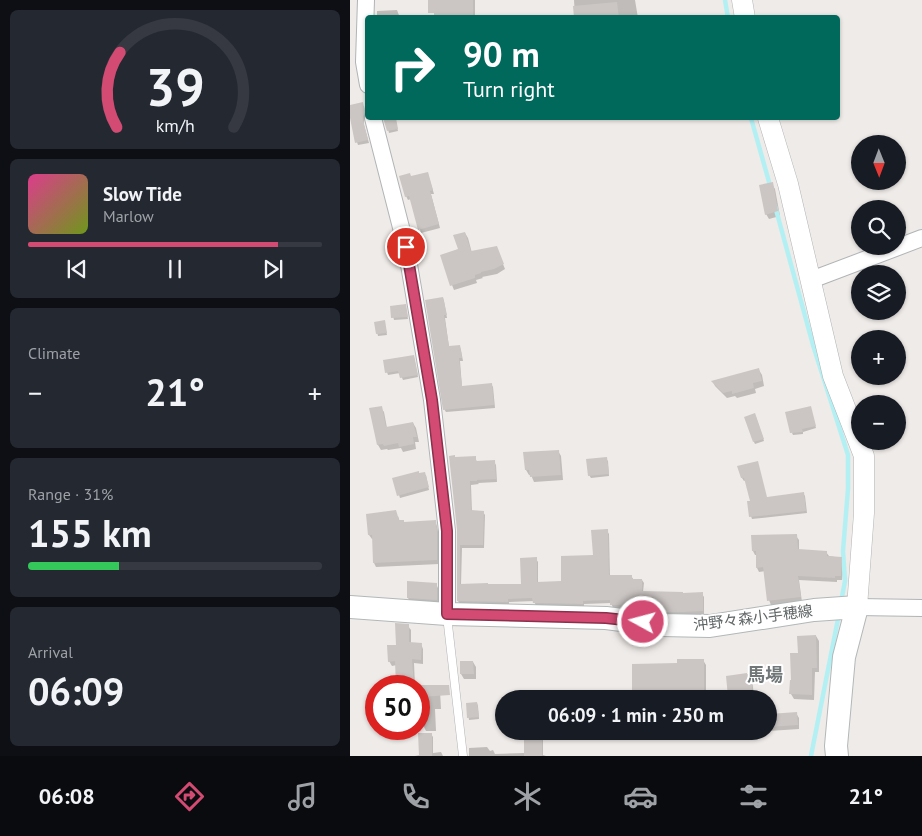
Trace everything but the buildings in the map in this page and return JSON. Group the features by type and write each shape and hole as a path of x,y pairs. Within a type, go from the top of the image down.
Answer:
{"main road":[{"name":"沖野々森小手穂線","path":"350,607 447,614 606,618 661,625 710,626 814,610 857,608"},
{"path":"836,756 844,657 857,608"}],"street":[{"path":"365,77 360,63 366,0"},
{"path":"742,0 744,15"},
{"path":"374,120 406,247 432,400 447,531 447,614"},
{"path":"769,120 788,184 833,376 864,456 864,513 857,608 922,608"},
{"path":"811,280 922,238"}],"lane":[{"path":"447,614 463,756"}],"waterway":[{"path":"725,0 728,15"},
{"path":"752,120 771,189"},
{"path":"775,206 813,345 848,455 848,489 843,551 845,581 841,602"},
{"path":"811,756 839,614"}],"district":[{"name":"馬場","path":"765,675"}],"route":[{"path":"406,247 432,400 447,531 447,614 606,618 643,622"}]}
